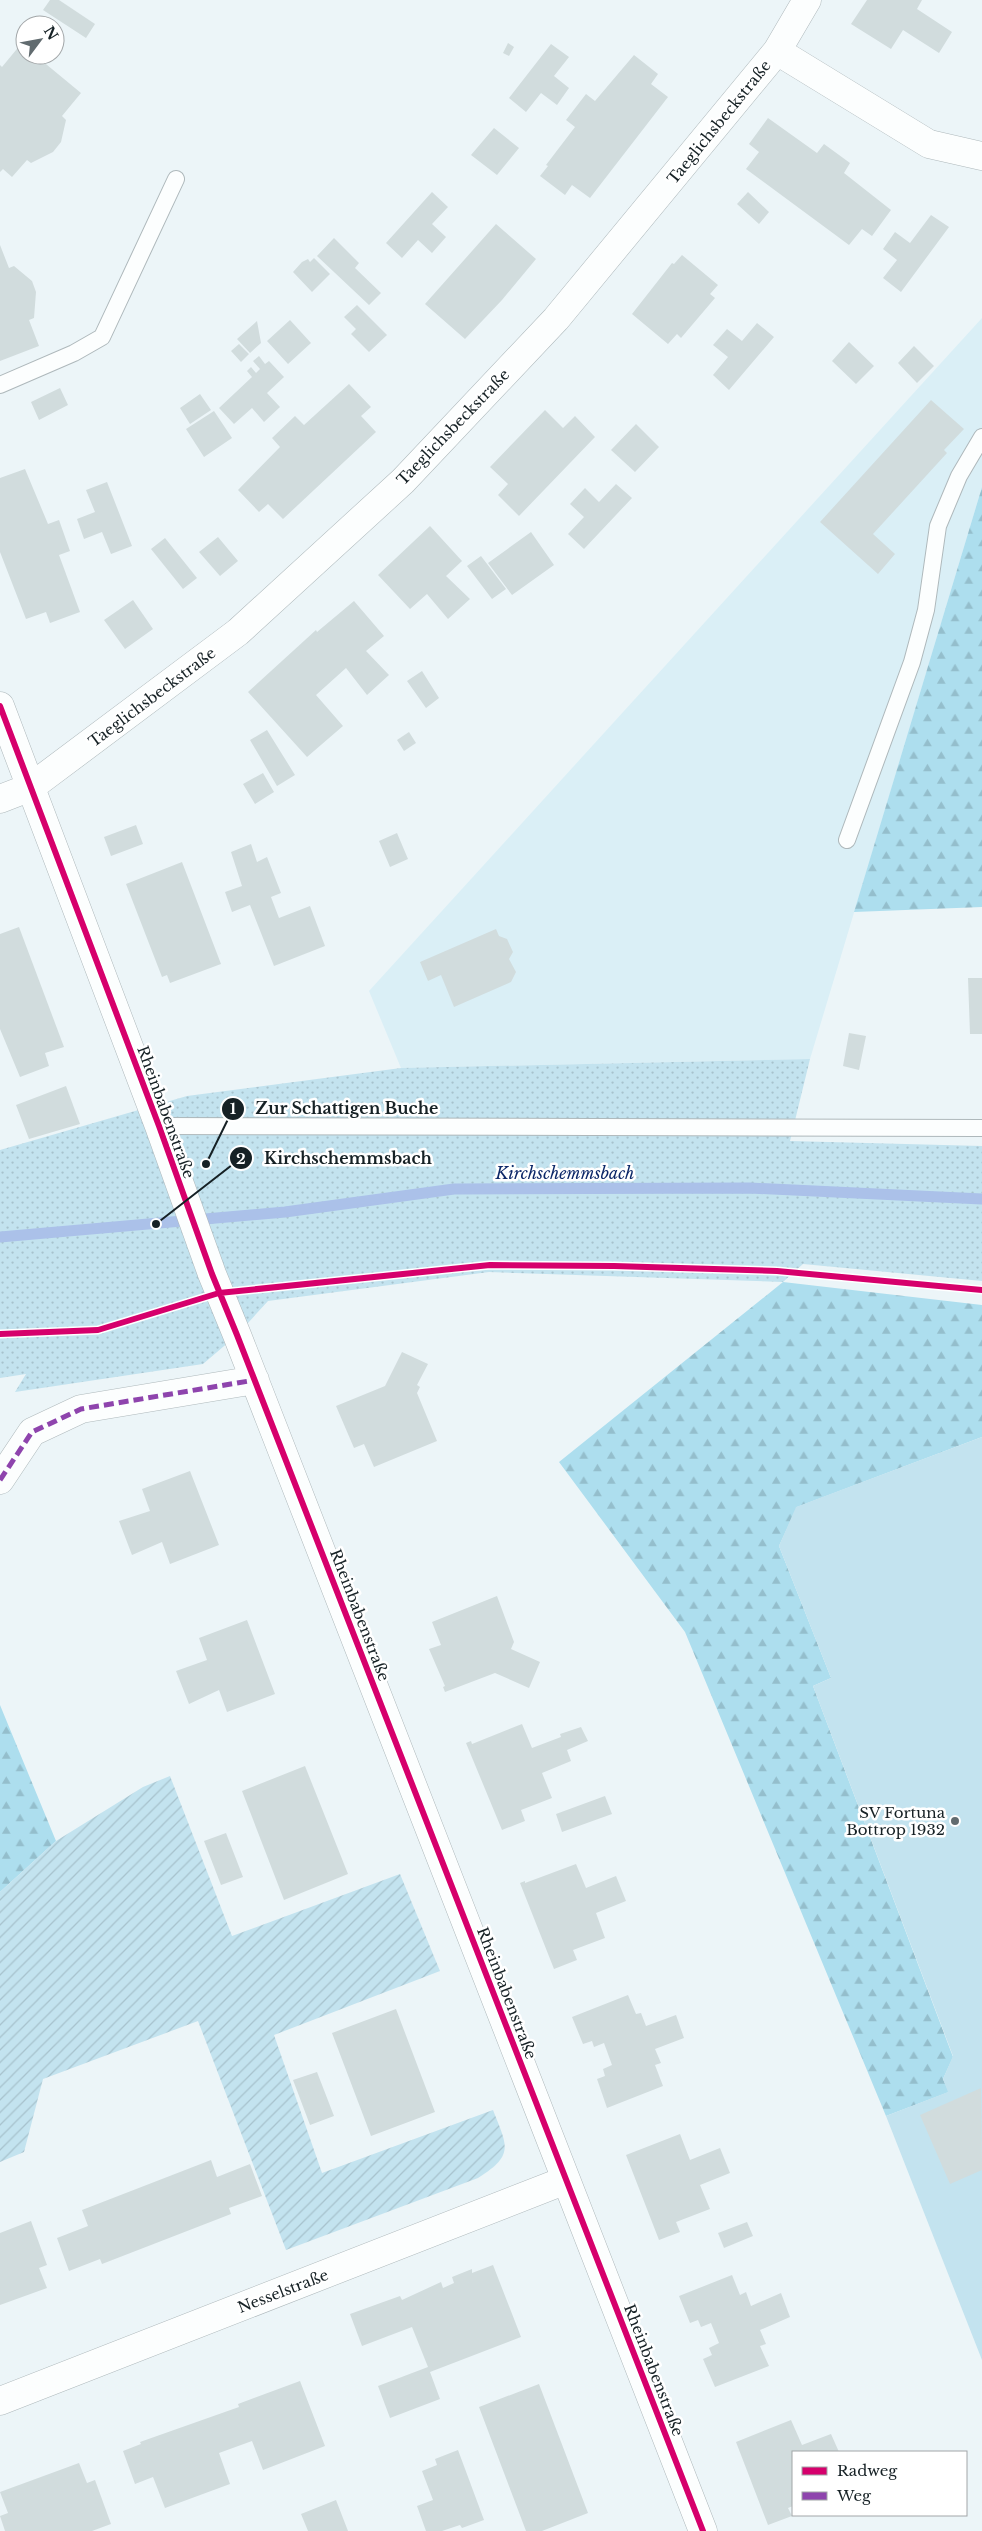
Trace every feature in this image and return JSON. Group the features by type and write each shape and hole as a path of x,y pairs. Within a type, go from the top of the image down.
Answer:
{"street":[{"name":"Taeglichsbeckstraße","path":"0,799 32,787 238,632 403,481 556,319 777,50 807,0"},
{"path":"777,50 929,144 982,156"},
{"name":"Rheinbabenstraße","path":"0,706 159,1126 212,1274 703,2531"},
{"path":"0,1480 32,1432 81,1409 255,1380"},
{"name":"Nesselstraße","path":"0,2401 566,2180"}],"lane":[{"path":"0,385 74,352 102,337 176,178"},
{"path":"847,840 912,662 926,610 938,526 959,476 982,437"},
{"path":"159,1126 982,1128"}],"shaded area":[{"path":"982,318 982,487 810,1059 401,1068 369,991"},
{"path":"810,1059 790,1141 982,1146 982,1281 803,1264 783,1282 489,1272 268,1301 237,1335 203,1364 15,1392 26,1374 0,1378 0,1150 187,1096 401,1068"},
{"path":"982,1437 982,2360 886,2116 948,2092 943,2079 953,2056 813,1686 831,1678 779,1546 796,1507"},
{"path":"170,1776 232,1936 400,1874 440,1971 274,2035 322,2173 493,2110 502,2133 505,2149 498,2163 490,2170 478,2178 286,2250 198,2021 43,2079 24,2152 0,2162 0,1892 56,1841 143,1787"}],"green space":[{"path":"982,487 982,907 854,912"},
{"path":"783,1282 982,1305 982,1437 797,1507 779,1546 831,1678 813,1686 953,2057 943,2079 949,2092 886,2116 685,1632 559,1462"},
{"path":"0,1705 56,1841 0,1892"}],"building":[{"path":"50,0 59,0 95,24 86,38 65,24 65,15 51,15 43,10"},
{"path":"867,0 922,0 917,9 952,32 939,53 903,30 891,49 851,24"},
{"path":"508,43 514,47 509,56 503,53"},
{"path":"551,44 569,57 554,76 569,88 557,105 541,93 526,112 509,98"},
{"path":"15,51 15,65 47,65 81,93 62,116 66,120 61,142 53,152 31,163 27,160 12,177 3,169 0,172 0,65 2,67"},
{"path":"634,55 658,74 651,84 668,97 590,198 572,185 565,195 540,176 548,166 546,165 575,127 566,120 586,94 595,101"},
{"path":"768,118 817,153 824,144 850,163 844,173 891,210 872,236 862,229 849,245 746,169 759,152 749,144"},
{"path":"494,128 519,148 497,175 471,155"},
{"path":"432,192 448,207 432,224 446,237 432,253 418,240 402,258 386,243"},
{"path":"748,192 769,212 759,224 737,204"},
{"path":"931,215 949,227 901,292 883,278 897,260 883,249 895,232 910,243"},
{"path":"496,224 536,259 502,300 465,339 425,304"},
{"path":"334,238 359,263 355,268 381,293 369,305 317,256"},
{"path":"0,245 9,268 14,266 32,281 36,292 34,318 29,320 39,346 0,361"},
{"path":"682,255 718,285 710,294 715,298 681,338 677,334 668,344 632,314 672,263 674,264"},
{"path":"314,258 330,274 312,292 293,272 302,262 308,259 310,262"},
{"path":"357,305 387,335 369,352 351,334 356,329 344,317"},
{"path":"290,320 311,343 288,364 267,341"},
{"path":"257,321 261,343 250,353 237,339"},
{"path":"757,323 774,337 729,390 713,375 728,357 713,345 727,329 742,341"},
{"path":"849,342 874,366 856,384 832,361"},
{"path":"239,344 249,354 241,362 231,351"},
{"path":"914,346 934,366 917,383 898,363"},
{"path":"259,356 265,364 269,361 284,377 267,393 280,407 264,422 252,408 234,424 219,408 252,377 247,371 251,367 256,373 260,369 253,361"},
{"path":"349,384 371,407 361,416 376,432 283,519 268,504 259,512 238,490 280,447 272,438 295,416 304,425"},
{"path":"60,388 68,405 39,420 31,402"},
{"path":"200,394 211,410 190,424 180,408"},
{"path":"931,400 964,429 944,450 947,453 873,534 895,554 878,574 820,522"},
{"path":"545,410 563,428 575,416 595,437 519,516 498,495 508,484 490,467"},
{"path":"214,411 232,438 204,457 186,429"},
{"path":"636,424 659,447 635,472 611,450"},
{"path":"25,469 48,524 59,520 70,551 59,555 80,612 50,623 46,612 26,619 0,552 0,478"},
{"path":"107,482 132,546 111,554 102,532 84,539 77,519 95,512 86,490"},
{"path":"616,484 632,498 584,549 568,534 584,517 570,504 585,488 599,502"},
{"path":"430,526 462,561 446,576 470,599 448,619 427,594 410,609 378,575"},
{"path":"531,532 554,565 512,595 488,563"},
{"path":"218,537 238,561 220,576 199,552"},
{"path":"165,538 197,578 183,589 151,549"},
{"path":"481,556 506,589 492,599 467,566"},
{"path":"133,600 153,629 125,649 104,620"},
{"path":"354,601 384,636 366,651 389,675 367,695 346,668 316,695 343,726 307,757 248,692 316,630 317,632"},
{"path":"422,671 439,698 426,708 407,681"},
{"path":"267,730 295,775 277,786 250,740"},
{"path":"409,732 416,743 404,751 397,740"},
{"path":"263,773 274,792 255,804 243,784"},
{"path":"136,825 143,844 111,856 104,837"},
{"path":"397,833 408,859 390,867 379,841"},
{"path":"251,844 257,862 267,857 281,893 271,897 279,918 310,906 325,946 274,966 250,905 232,912 225,892 242,886 231,852"},
{"path":"182,862 221,964 170,983 167,975 162,977 126,884"},
{"path":"19,927 64,1047 45,1053 49,1066 20,1077 0,1029 0,934"},
{"path":"496,929 499,936 507,939 513,952 509,959 516,972 511,982 454,1007 441,975 428,981 420,962"},
{"path":"968,978 982,978 982,1034 970,1034"},
{"path":"849,1033 866,1036 859,1070 843,1066"},
{"path":"66,1086 80,1124 29,1139 16,1105"},
{"path":"402,1352 428,1364 417,1385 420,1387 417,1393 437,1441 374,1467 364,1444 354,1448 336,1406 385,1386"},
{"path":"190,1471 219,1545 170,1564 162,1542 132,1555 119,1521 150,1511 142,1489"},
{"path":"497,1596 514,1642 511,1649 540,1662 529,1688 495,1673 445,1692 443,1687 445,1686 429,1649 441,1645 432,1622"},
{"path":"247,1620 275,1694 227,1712 219,1690 189,1704 176,1671 207,1660 199,1638"},
{"path":"522,1724 532,1748 561,1737 560,1734 581,1727 588,1741 567,1750 571,1761 542,1773 552,1798 521,1810 525,1821 502,1830 466,1743 471,1741 472,1744"},
{"path":"305,1766 348,1874 284,1900 242,1791"},
{"path":"605,1796 612,1814 562,1832 556,1814"},
{"path":"226,1833 243,1877 221,1885 204,1841"},
{"path":"576,1864 586,1888 616,1876 626,1901 596,1913 605,1938 573,1950 577,1960 554,1969 520,1883 525,1881 525,1883"},
{"path":"628,1995 636,2014 641,2013 646,2026 676,2015 684,2038 655,2049 661,2063 655,2065 663,2086 607,2108 597,2079 605,2076 603,2069 612,2065 604,2043 594,2047 592,2041 583,2044 572,2017"},
{"path":"396,2009 435,2112 371,2136 332,2033"},
{"path":"317,2072 334,2116 310,2125 293,2080"},
{"path":"981,2088 982,2170 950,2184 920,2115"},
{"path":"680,2134 690,2160 720,2148 730,2173 700,2185 710,2209 676,2222 680,2232 659,2240 626,2155"},
{"path":"211,2160 217,2177 250,2164 262,2196 229,2208 231,2214 102,2264 100,2259 69,2271 57,2238 88,2226 82,2210"},
{"path":"31,2221 47,2265 39,2268 47,2288 0,2305 0,2233"},
{"path":"747,2222 753,2236 724,2248 718,2233"},
{"path":"493,2265 521,2337 430,2372 440,2399 390,2418 378,2386 428,2367 412,2327 362,2346 350,2314 400,2296 402,2300 441,2282 443,2288 454,2283 452,2277 472,2269 472,2273"},
{"path":"732,2275 740,2295 746,2292 751,2306 781,2293 790,2317 760,2330 766,2344 760,2346 769,2366 715,2387 703,2359 712,2355 709,2348 719,2343 711,2323 701,2327 698,2320 690,2323 679,2296"},
{"path":"300,2381 325,2446 263,2470 252,2441 219,2453 230,2484 165,2508 153,2477 135,2484 123,2451 141,2444 140,2442 239,2407 238,2404"},
{"path":"539,2384 588,2513 542,2531 526,2531 479,2407"},
{"path":"791,2420 802,2445 831,2434 839,2451 792,2451 792,2506 788,2508 792,2516 768,2525 736,2442"},
{"path":"458,2450 484,2520 462,2528 460,2525 442,2531 426,2531 417,2506 433,2500 422,2471 437,2465 435,2459"},
{"path":"79,2463 87,2483 95,2480 111,2524 92,2531 5,2531 0,2516 8,2513 0,2492"},
{"path":"336,2500 348,2531 308,2531 301,2514"}],"waterway":[{"name":"Kirchschemmsbach","path":"0,1237 285,1212 454,1189 750,1188 982,1199"}],"marked path":[{"path":"0,1480 32,1432 81,1409 255,1380"}],"cycle path":[{"path":"0,706 159,1126 212,1274 703,2531"},
{"path":"0,1334 98,1330 219,1293 490,1265 614,1266 777,1271 982,1290"}],"place":[{"name":"Zur Schattigen Buche","path":"206,1164"},
{"name":"Kirchschemmsbach","path":"156,1224"},
{"name":"SV Fortuna Bottrop 1932","path":"955,1821"}]}
